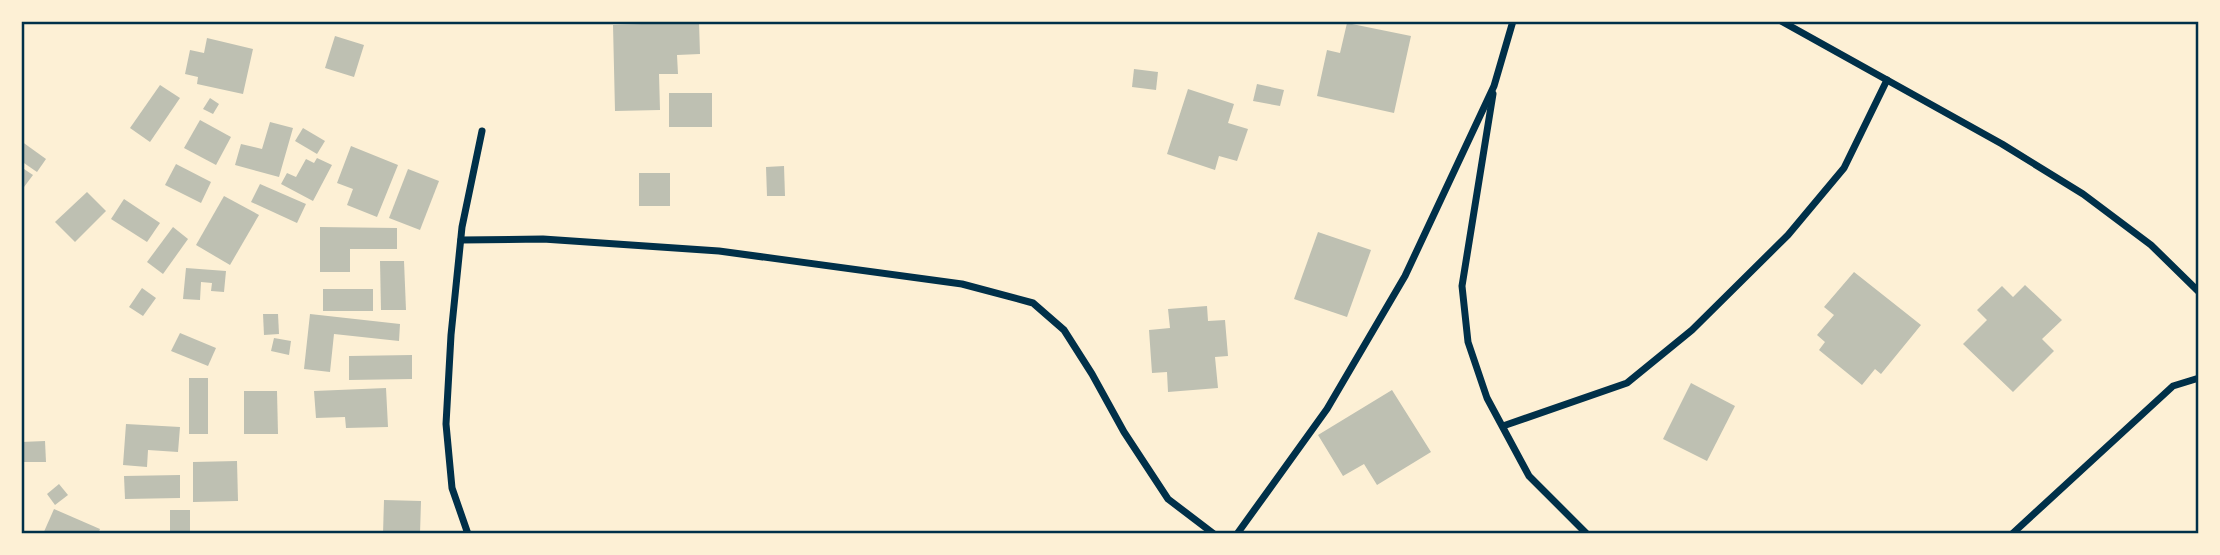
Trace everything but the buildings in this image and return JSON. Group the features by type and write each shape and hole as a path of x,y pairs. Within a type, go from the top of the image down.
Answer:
{"street":[{"path":"1513,21 1494,86 1462,286 1468,342 1487,398 1529,477 1587,534"},
{"path":"1781,21 2002,144 2083,194 2151,245 2199,292"},
{"path":"1503,426 1627,383 1692,330 1788,235 1844,168 1887,80"},
{"path":"1237,534 1326,409 1405,276 1494,86"},
{"path":"468,534 452,488 446,424 451,335 461,240 482,131"},
{"path":"461,240 543,239 719,251 962,284 1033,303 1064,330 1124,432 1168,499 1214,534"},
{"path":"2012,534 2173,386 2199,378"}]}
